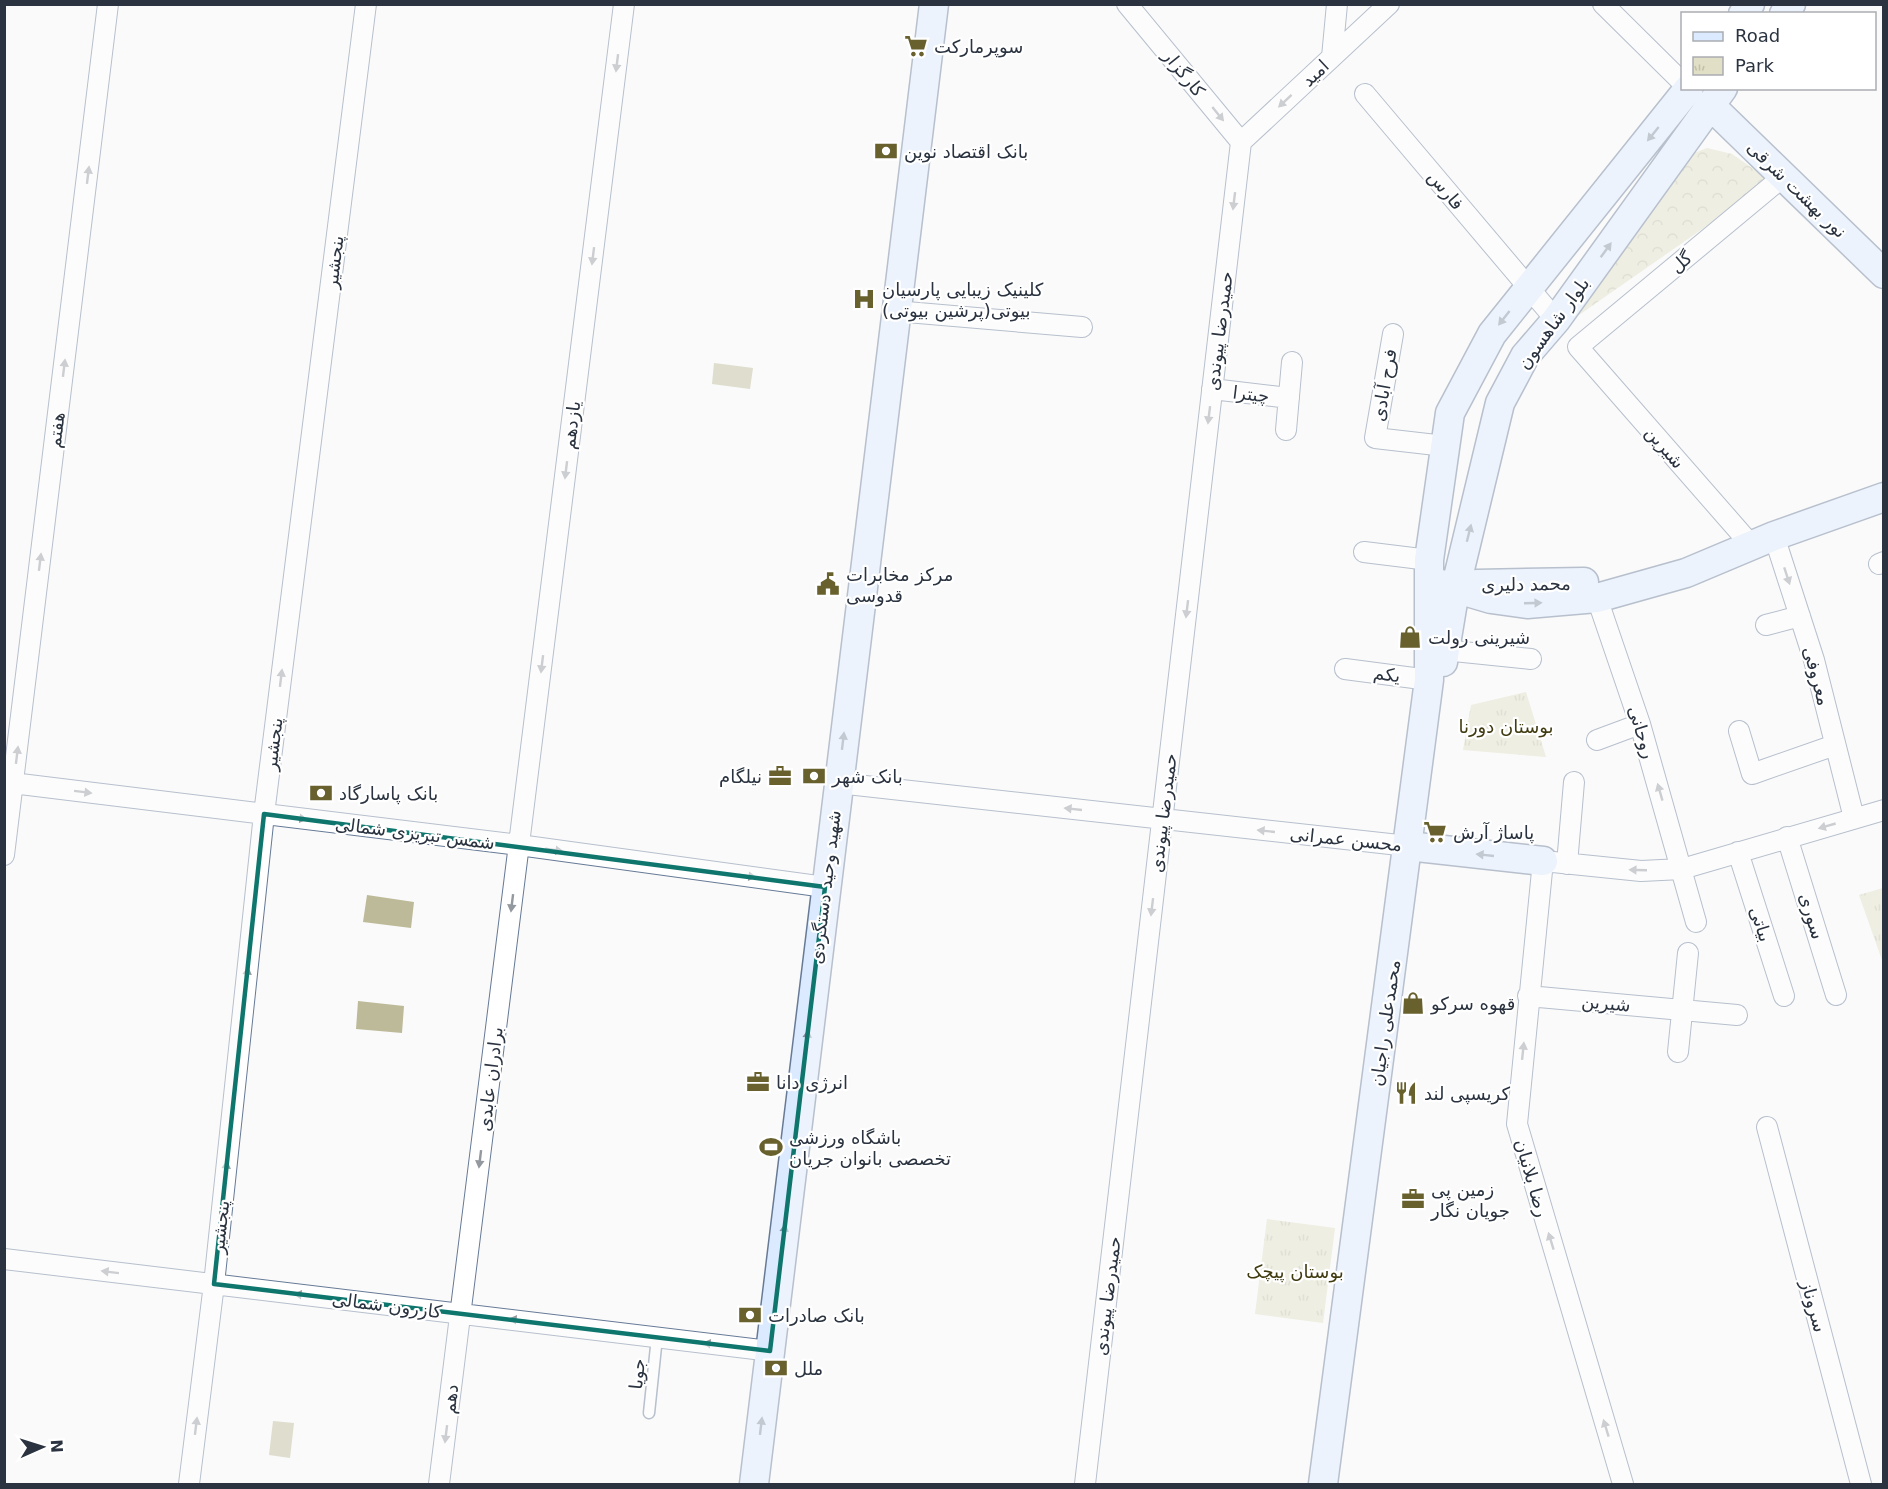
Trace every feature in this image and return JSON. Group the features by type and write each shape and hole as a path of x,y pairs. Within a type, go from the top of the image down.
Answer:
{"main road":[{"name":"شهید وحید دستگردی","path":"754,1485 934,4"},
{"path":"1438,577 1445,446 1450,413 1492,334 1528,287 1707,94"},
{"name":"نور بهشت شرقی","path":"1707,94 1784,176 1884,274"},
{"name":"بلوار شاهسون","path":"1438,577 1500,403 1525,356 1556,320 1707,94"},
{"name":"محمد دلیری","path":"1438,577 1527,604 1597,598 1686,573 1884,479"},
{"name":"محمد دلیری","path":"1438,577 1483,582 1588,582 1690,558 1884,497"},
{"name":"محمدعلی راجیان","path":"1323,1485 1444,650 1438,577"},
{"name":"محمدعلی راجیان","path":"1337,1485 1415,847 1438,577"},
{"name":"محسن عمرانی","path":"1415,847 1555,863"}],"street":[{"name":"هفتم","path":"4,855 9,783 108,4"},
{"name":"پنجشیر","path":"189,1485 214,1284 264,814 366,4"},
{"name":"یازدهم","path":"519,845 624,4"},
{"name":"کارگزار","path":"1127,4 1143,13 1241,142"},
{"path":"1332,57 1337,4"},
{"name":"امید","path":"1241,142 1389,4"},
{"path":"1604,4 1681,80"},
{"name":"فارس","path":"1365,94 1556,320"},
{"name":"حمیدرضا پیوندی","path":"1085,1485 1241,142"},
{"name":"گل","path":"1578,347 1784,176"},
{"path":"896,311 1082,327"},
{"name":"فرح آبادی","path":"1393,334 1376,438 1445,446"},
{"name":"شیرین","path":"1578,347 1756,539"},
{"name":"چیترا","path":"1286,430 1292,362"},
{"name":"چیترا","path":"1212,389 1289,398"},
{"name":"معروفی","path":"1756,539 1800,616 1854,818"},
{"path":"1364,552 1438,577"},
{"name":"روحانی","path":"1597,598 1640,724 1696,922"},
{"path":"1766,625 1800,616"},
{"path":"1444,650 1531,659"},
{"name":"یکم","path":"1345,669 1429,680"},
{"path":"1597,740 1640,724"},
{"path":"1739,730 1752,774 1835,745"},
{"name":"رضا بلانیان","path":"1574,782 1528,996 1518,1124 1623,1485"},
{"name":"شمس تبریزی شمالی","path":"9,783 519,845 825,887"},
{"name":"محسن عمرانی","path":"838,783 1415,847"},
{"name":"محسن عمرانی","path":"1555,863 1641,871 1682,869 1884,810"},
{"name":"سوری","path":"1787,837 1836,995"},
{"name":"برادران عابدی","path":"461,1314 519,845"},
{"name":"بیاتی","path":"1738,852 1784,996"},
{"path":"1678,1052 1688,953"},
{"name":"شیرین","path":"1528,996 1737,1015"},
{"name":"سروناز","path":"1767,1127 1861,1485"},
{"name":"کازرون شمالی","path":"4,1259 770,1351"},
{"name":"دهم","path":"439,1485 461,1314"}],"lane":[{"name":"جویا","path":"649,1413 657,1337"}],"highlighted area":[{"path":"264,814 825,887 770,1351 214,1284"}],"green space":[{"path":"1707,148 1732,154 1771,181 1579,315 1572,306 1689,155"},
{"name":"بوستان دورنا","path":"1526,692 1546,757 1463,750 1471,705"},
{"path":"1884,888 1883,963 1859,895"},
{"name":"بوستان پیچک","path":"1267,1219 1335,1228 1323,1323 1255,1314"}],"shaded area":[{"path":"714,363 753,368 750,389 712,384"},
{"path":"367,895 414,902 411,928 363,922"},
{"path":"358,1001 404,1006 402,1033 356,1029"},
{"path":"273,1421 294,1423 290,1458 269,1455"}],"place":[{"name":"سوپرمارکت","path":"916,46"},
{"name":"بانک اقتصاد نوین","path":"886,151"},
{"name":"کلینیک زیبایی پارسیان بیوتی(پرشین بیوتی)","path":"864,299"},
{"name":"مرکز مخابرات قدوسی","path":"828,584"},
{"name":"شیرینی رولت","path":"1410,637"},
{"name":"نیلگام","path":"780,776"},
{"name":"بانک شهر","path":"814,776"},
{"name":"بانک پاسارگاد","path":"321,793"},
{"name":"پاساژ آرش","path":"1435,832"},
{"name":"قهوه سرکو","path":"1413,1003"},
{"name":"انرژی دانا","path":"758,1082"},
{"name":"کریسپی لند","path":"1406,1093"},
{"name":"باشگاه ورزشی تخصصی بانوان جریان","path":"771,1147"},
{"name":"زمین پی جویان نگار","path":"1413,1199"},
{"name":"بانک صادرات","path":"750,1315"},
{"name":"ملل","path":"776,1368"}]}
